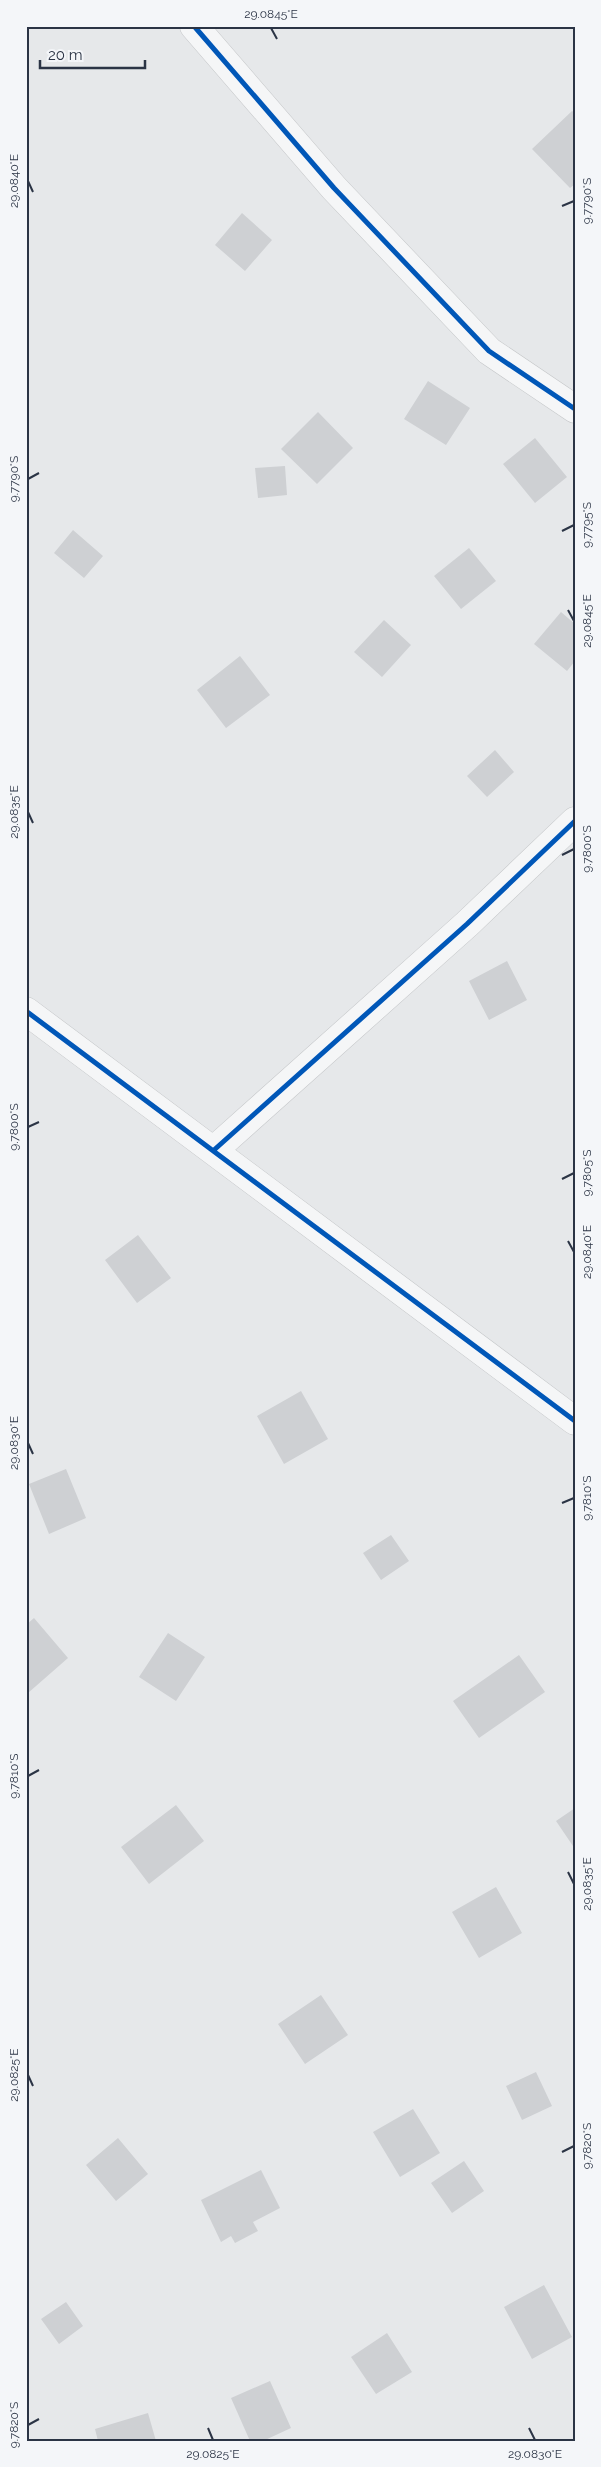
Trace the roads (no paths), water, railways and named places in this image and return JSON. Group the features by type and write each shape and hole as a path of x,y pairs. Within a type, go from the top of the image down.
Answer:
{"street":[{"path":"194,26 334,188 489,350 575,409"},
{"path":"214,1150 467,924 575,821"},
{"path":"26,1011 575,1421"}]}
